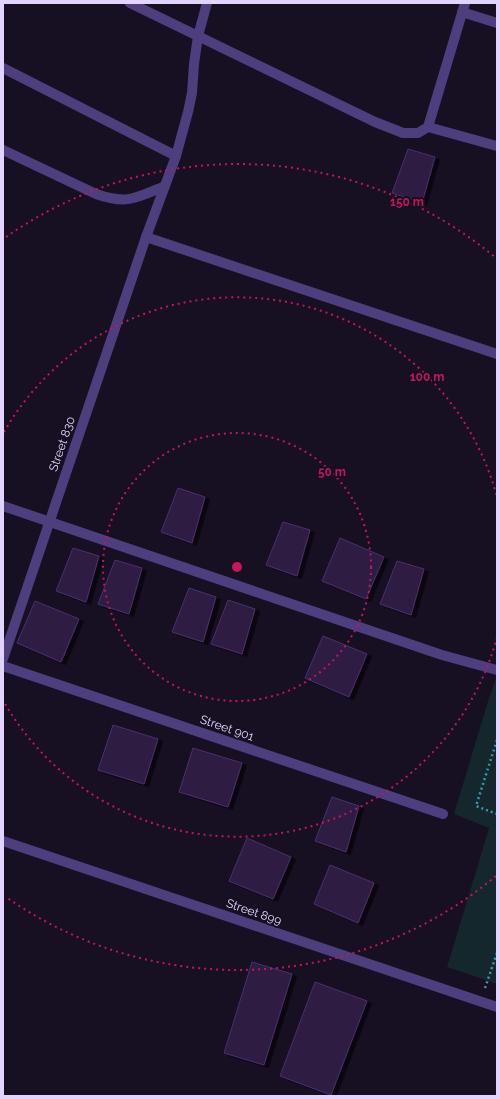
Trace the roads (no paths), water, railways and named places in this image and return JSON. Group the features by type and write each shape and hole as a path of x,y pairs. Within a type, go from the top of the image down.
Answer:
{"street":[{"path":"130,3 375,122 403,133 418,133 428,127 464,7 497,23"},
{"name":"Street 830","path":"3,659 146,237 176,156 192,94 198,36 206,3"},
{"path":"3,68 176,156"},
{"path":"428,127 497,146"},
{"path":"3,150 96,194 110,199 125,200 137,198 165,186"},
{"path":"146,237 497,354"},
{"path":"3,506 442,655 497,670"},
{"name":"Street 901","path":"3,666 443,814"},
{"name":"Street 899","path":"3,841 497,1007"}]}
